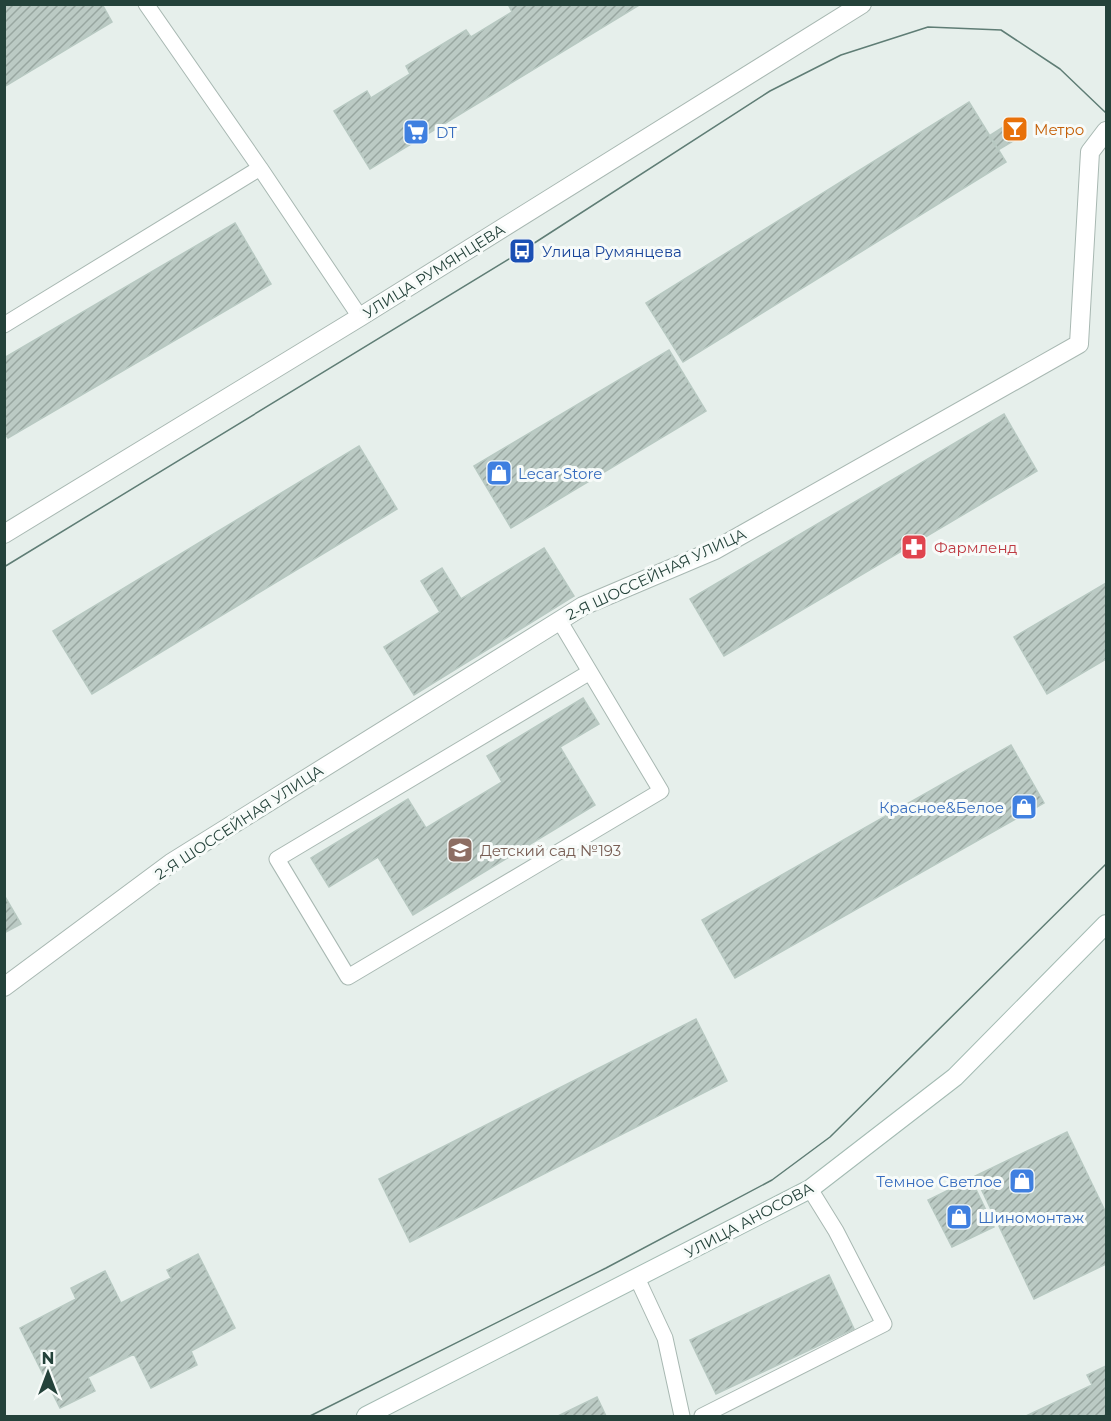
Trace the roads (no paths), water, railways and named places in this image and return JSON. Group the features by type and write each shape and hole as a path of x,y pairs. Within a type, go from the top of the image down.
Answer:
{"street":[{"name":"УЛИЦА РУМЯНЦЕВА","path":"5,533 360,317 862,4"},
{"name":"2-Я ШОССЕЙНАЯ УЛИЦА","path":"4,987 171,863 559,620 583,606 715,550 1079,344 1090,152 1107,131"},
{"name":"УЛИЦА АНОСОВА","path":"366,1416 810,1189 955,1077 1107,924"}],"lane":[{"path":"147,4 360,317"},
{"path":"4,325 260,168"},
{"path":"559,620 661,791 348,977 277,859 590,672"},
{"path":"702,1416 884,1324 836,1231 810,1189"},
{"path":"637,1278 665,1338 682,1416"}],"tram line":[{"path":"4,567 522,251 770,91 841,55 928,27 1001,30 1060,69 1106,113"},
{"path":"310,1416 606,1268 772,1180 830,1137 1106,864"}],"place":[{"name":"Метро","path":"1015,129"},
{"name":"DT","path":"416,132"},
{"name":"Улица Румянцева","path":"522,251"},
{"name":"Lecar Store","path":"499,473"},
{"name":"Фармленд","path":"914,547"},
{"name":"Красное&Белое","path":"1024,807"},
{"name":"Детский сад №193","path":"460,850"},
{"name":"Темное Светлое","path":"1022,1181"},
{"name":"Шиномонтаж","path":"959,1217"}]}
